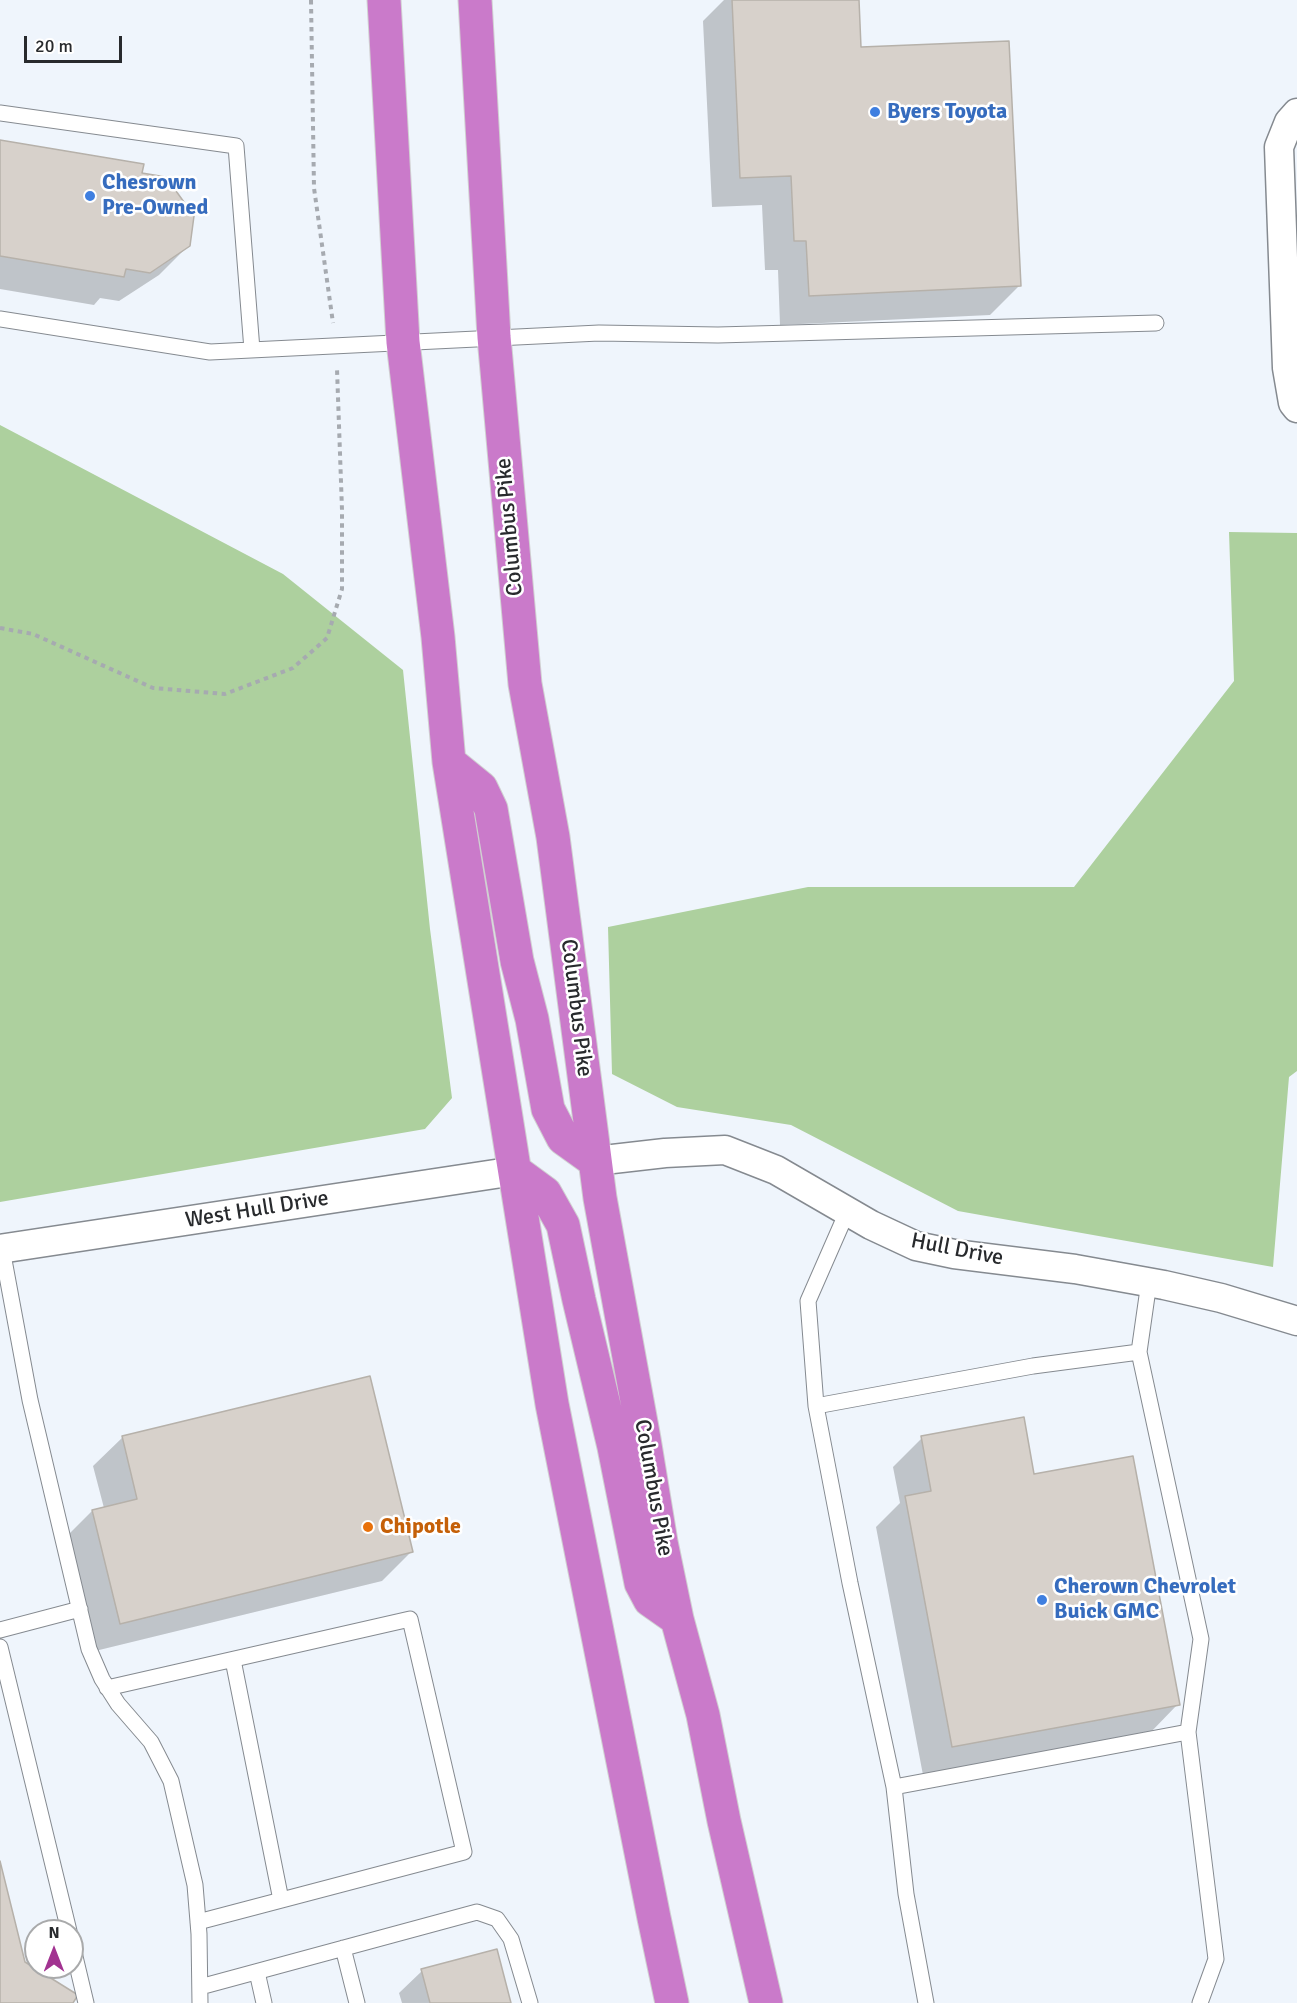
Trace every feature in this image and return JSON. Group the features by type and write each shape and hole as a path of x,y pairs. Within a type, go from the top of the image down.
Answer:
{"highway":[{"path":"384,0 403,342 438,637 449,762 552,1404 672,2003"},
{"name":"Columbus Pike","path":"475,0 494,337 525,684 553,837 600,1198 661,1542 677,1618 703,1715 724,1821 766,2003"},
{"path":"449,762 481,788 491,809 517,961 532,1019 548,1109 563,1138 595,1161"},
{"path":"515,1171 545,1193 563,1225 614,1447 641,1583 650,1600 677,1618"}],"street":[{"path":"1297,113 1289,122 1280,147 1287,368 1293,404 1297,408"},
{"name":"Hull Drive","path":"595,1161 665,1153 725,1150 776,1170 871,1226 926,1248 1149,1282 1221,1298 1297,1321"},
{"name":"West Hull Drive","path":"1,1249 515,1171"}],"lane":[{"path":"0,113 236,146 252,350"},
{"path":"0,319 210,352 599,333 718,335 1156,323"},
{"path":"847,1212 808,1301 816,1406 850,1583 894,1787 906,1894 927,2003"},
{"path":"1,1249 30,1400 89,1649 107,1688 151,1742 171,1781 195,1885 200,2003"},
{"path":"1149,1282 1139,1352 1201,1639 1188,1732 1216,1959 1200,2003"},
{"path":"816,1406 1033,1366 1139,1352"},
{"path":"0,1630 80,1609"},
{"path":"107,1688 410,1619 464,1852 198,1922"},
{"path":"0,1647 66,1919"},
{"path":"233,1660 281,1900"},
{"path":"894,1787 1188,1732"},
{"path":"200,1987 477,1912 497,1919 511,1939 530,2003"},
{"path":"343,1948 357,2003"},
{"path":"257,1971 264,2003"},
{"path":"80,1979 86,2003"}],"path":[{"path":"0,628 33,634 153,688 225,694 293,668 327,638 342,589 342,510 337,345 314,188 311,0"}],"green space":[{"path":"0,425 283,574 403,670 430,929 452,1098 425,1129 0,1202"},
{"path":"1229,532 1297,533 1297,1071 1289,1077 1273,1267 958,1211 791,1125 677,1107 612,1074 608,927 808,887 1074,887 1234,681"}],"building":[{"name":"Byers Toyota","path":"732,0 859,0 861,47 1009,41 1021,286 809,296 806,241 794,241 791,176 740,178"},
{"name":"Chesrown Pre-Owned","path":"0,140 144,164 142,173 166,177 194,216 190,246 150,273 126,269 124,277 0,256"},
{"path":"370,1376 413,1552 120,1624 92,1510 137,1499 122,1436"},
{"name":"Cherown Chevrolet Buick GMC","path":"1024,1417 1034,1474 1133,1456 1180,1705 952,1747 905,1496 931,1491 921,1436"},
{"path":"0,1861 24,1958 24,1979 52,1979 78,1995 73,2003 0,2003"},
{"path":"497,1949 511,2003 430,2003 421,1969"}],"place":[{"name":"Byers Toyota","path":"875,112"},
{"name":"Chesrown Pre-Owned","path":"90,196"},
{"name":"Chipotle","path":"368,1527"},
{"name":"Cherown Chevrolet Buick GMC","path":"1042,1600"}]}
